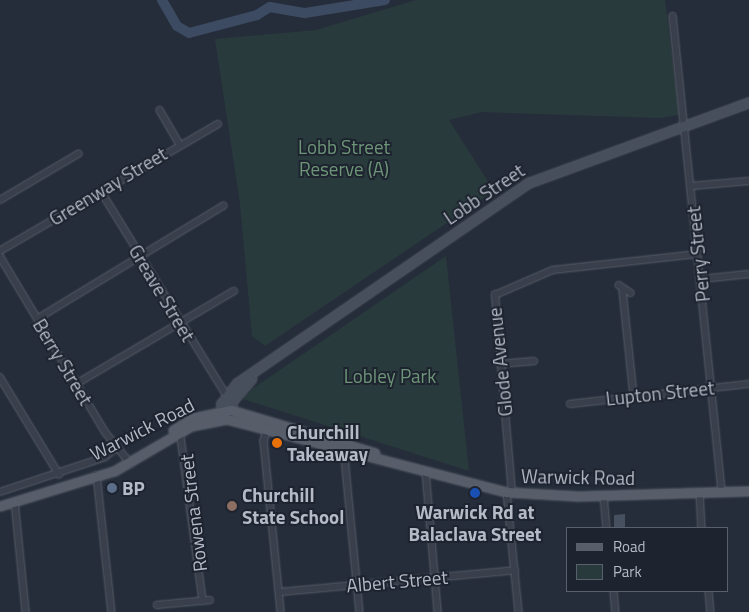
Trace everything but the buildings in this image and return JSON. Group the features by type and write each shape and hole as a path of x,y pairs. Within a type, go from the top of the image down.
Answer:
{"main road":[{"name":"Lobb Street","path":"226,394 528,183 749,102"},
{"name":"Lobb Street","path":"226,413 242,388 264,367"},
{"path":"226,394 226,413"},
{"name":"Warwick Road","path":"226,413 268,428 344,445"},
{"name":"Warwick Road","path":"0,506 97,474 129,461 179,429 226,413 344,445 426,471 510,492 604,495 749,491"}],"street":[{"name":"Perry Street","path":"673,16 722,492"},
{"path":"160,110 180,144"},
{"name":"Greenway Street","path":"0,250 180,144 218,124"},
{"path":"0,200 78,154"},
{"path":"691,186 749,181"},
{"name":"Greave Street","path":"100,191 180,323 226,394"},
{"path":"37,319 223,206"},
{"name":"Glode Avenue","path":"519,612 494,295 553,270 698,254"},
{"name":"Berry Street","path":"0,256 76,384 117,447 129,461"},
{"path":"701,279 749,274"},
{"path":"619,285 623,291 634,396"},
{"path":"76,384 234,291"},
{"path":"623,291 631,293"},
{"path":"500,364 534,361"},
{"path":"0,377 60,474"},
{"name":"Lupton Street","path":"570,404 749,384"},
{"path":"0,393 8,390"},
{"path":"268,428 264,441 282,612"},
{"name":"Rowena Street","path":"157,605 206,600 179,429"},
{"path":"344,445 360,612"},
{"name":"Warwick Road","path":"0,492 60,474 105,457 117,447"},
{"path":"426,471 438,612"},
{"path":"97,474 112,612"},
{"path":"700,492 702,527"},
{"path":"604,495 607,527"},
{"path":"15,501 26,612"},
{"name":"Albert Street","path":"280,592 515,570"},
{"path":"614,592 616,612"},
{"path":"708,592 711,612"}],"green space":[{"name":"Lobb Street Reserve (A)","path":"416,0 665,0 679,115 659,118 482,112 449,120 494,191 265,346 252,336 240,204 215,39 316,30"},
{"name":"Lobley Park","path":"446,256 469,471 243,399 252,389"}],"waterway":[{"path":"162,0 177,26 189,33 257,15 270,7 305,13 385,0"}],"place":[{"name":"Churchill Takeaway","path":"277,443"},
{"name":"BP","path":"112,488"},
{"name":"Warwick Rd at Balaclava Street","path":"475,493"},
{"name":"Churchill State School","path":"232,506"}]}
